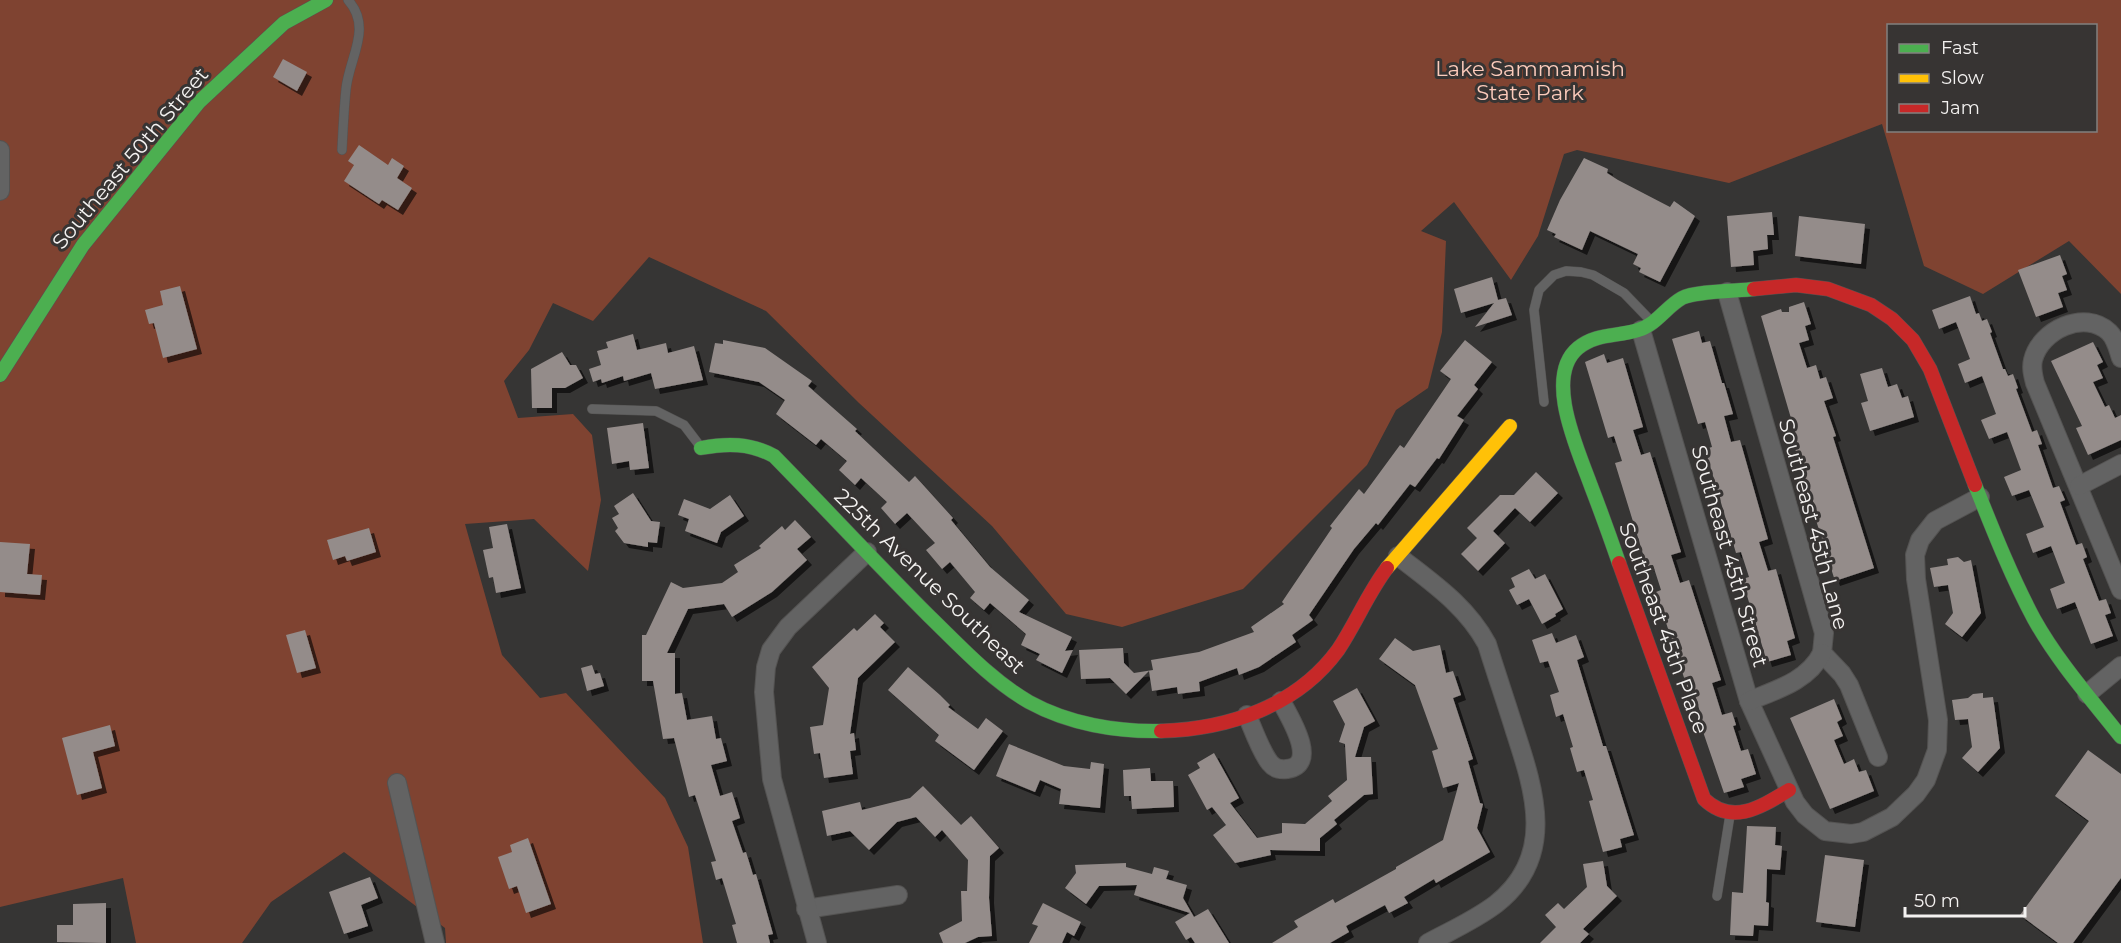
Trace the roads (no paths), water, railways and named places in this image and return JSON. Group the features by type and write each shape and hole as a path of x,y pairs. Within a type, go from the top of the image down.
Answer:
{"street":[{"name":"Southeast 50th Street","path":"0,375 83,245 199,102 284,23 326,0"},
{"path":"0,150 0,190"},
{"path":"1647,326 1674,301 1686,296 1796,285 1828,290 1871,305 1892,319 1913,340 1930,369 1980,497 2035,620 2063,664 2121,736"},
{"name":"Southeast 45th Lane","path":"1727,292 1824,633 1822,653 1849,685 1878,757"},
{"path":"2121,358 2109,332 2089,322 2077,322 2051,334 2040,344 2033,358 2032,371 2121,590"},
{"name":"Southeast 45th Place","path":"1647,326 1599,336 1574,351 1565,364 1562,380 1563,399 1569,423 1700,789 1708,804 1717,810 1730,813"},
{"name":"Southeast 45th Street","path":"1647,326 1749,701 1795,802 1826,831 1851,834 1878,826 1892,817 1916,794 1926,780 1937,750 1938,720 1916,579 1915,555 1920,540 1935,521 1948,512 1980,497"},
{"name":"225th Avenue Southeast","path":"701,448 735,444 752,445 774,456 912,599 1011,692 1044,709 1083,723 1127,731 1174,732 1235,720 1295,693 1329,661 1378,580 1510,426"},
{"path":"2079,486 2121,464"},
{"path":"817,943 772,779 764,692 766,667 771,650 788,627 867,552"},
{"path":"1398,556 1457,602 1479,628 1487,644 1531,780 1536,805 1533,845 1520,877 1496,904 1428,943"},
{"path":"1749,701 1806,674 1816,665 1822,653"},
{"path":"2087,694 2121,666"},
{"path":"1247,716 1269,762 1277,768 1294,767 1300,760 1301,742 1281,701"},
{"path":"396,783 435,943"},
{"path":"1730,813 1750,811 1789,790"},
{"path":"806,909 898,895"}],"lane":[{"path":"342,150 346,86 359,39 360,22 355,8 348,0"},
{"path":"1544,402 1533,310 1539,290 1554,275 1581,272 1593,275 1624,293 1647,326"},
{"path":"592,409 656,411 684,425 701,448"},
{"path":"1718,896 1730,813"}],"park label":[{"name":"Lake Sammamish State Park","path":"1530,80"}]}
